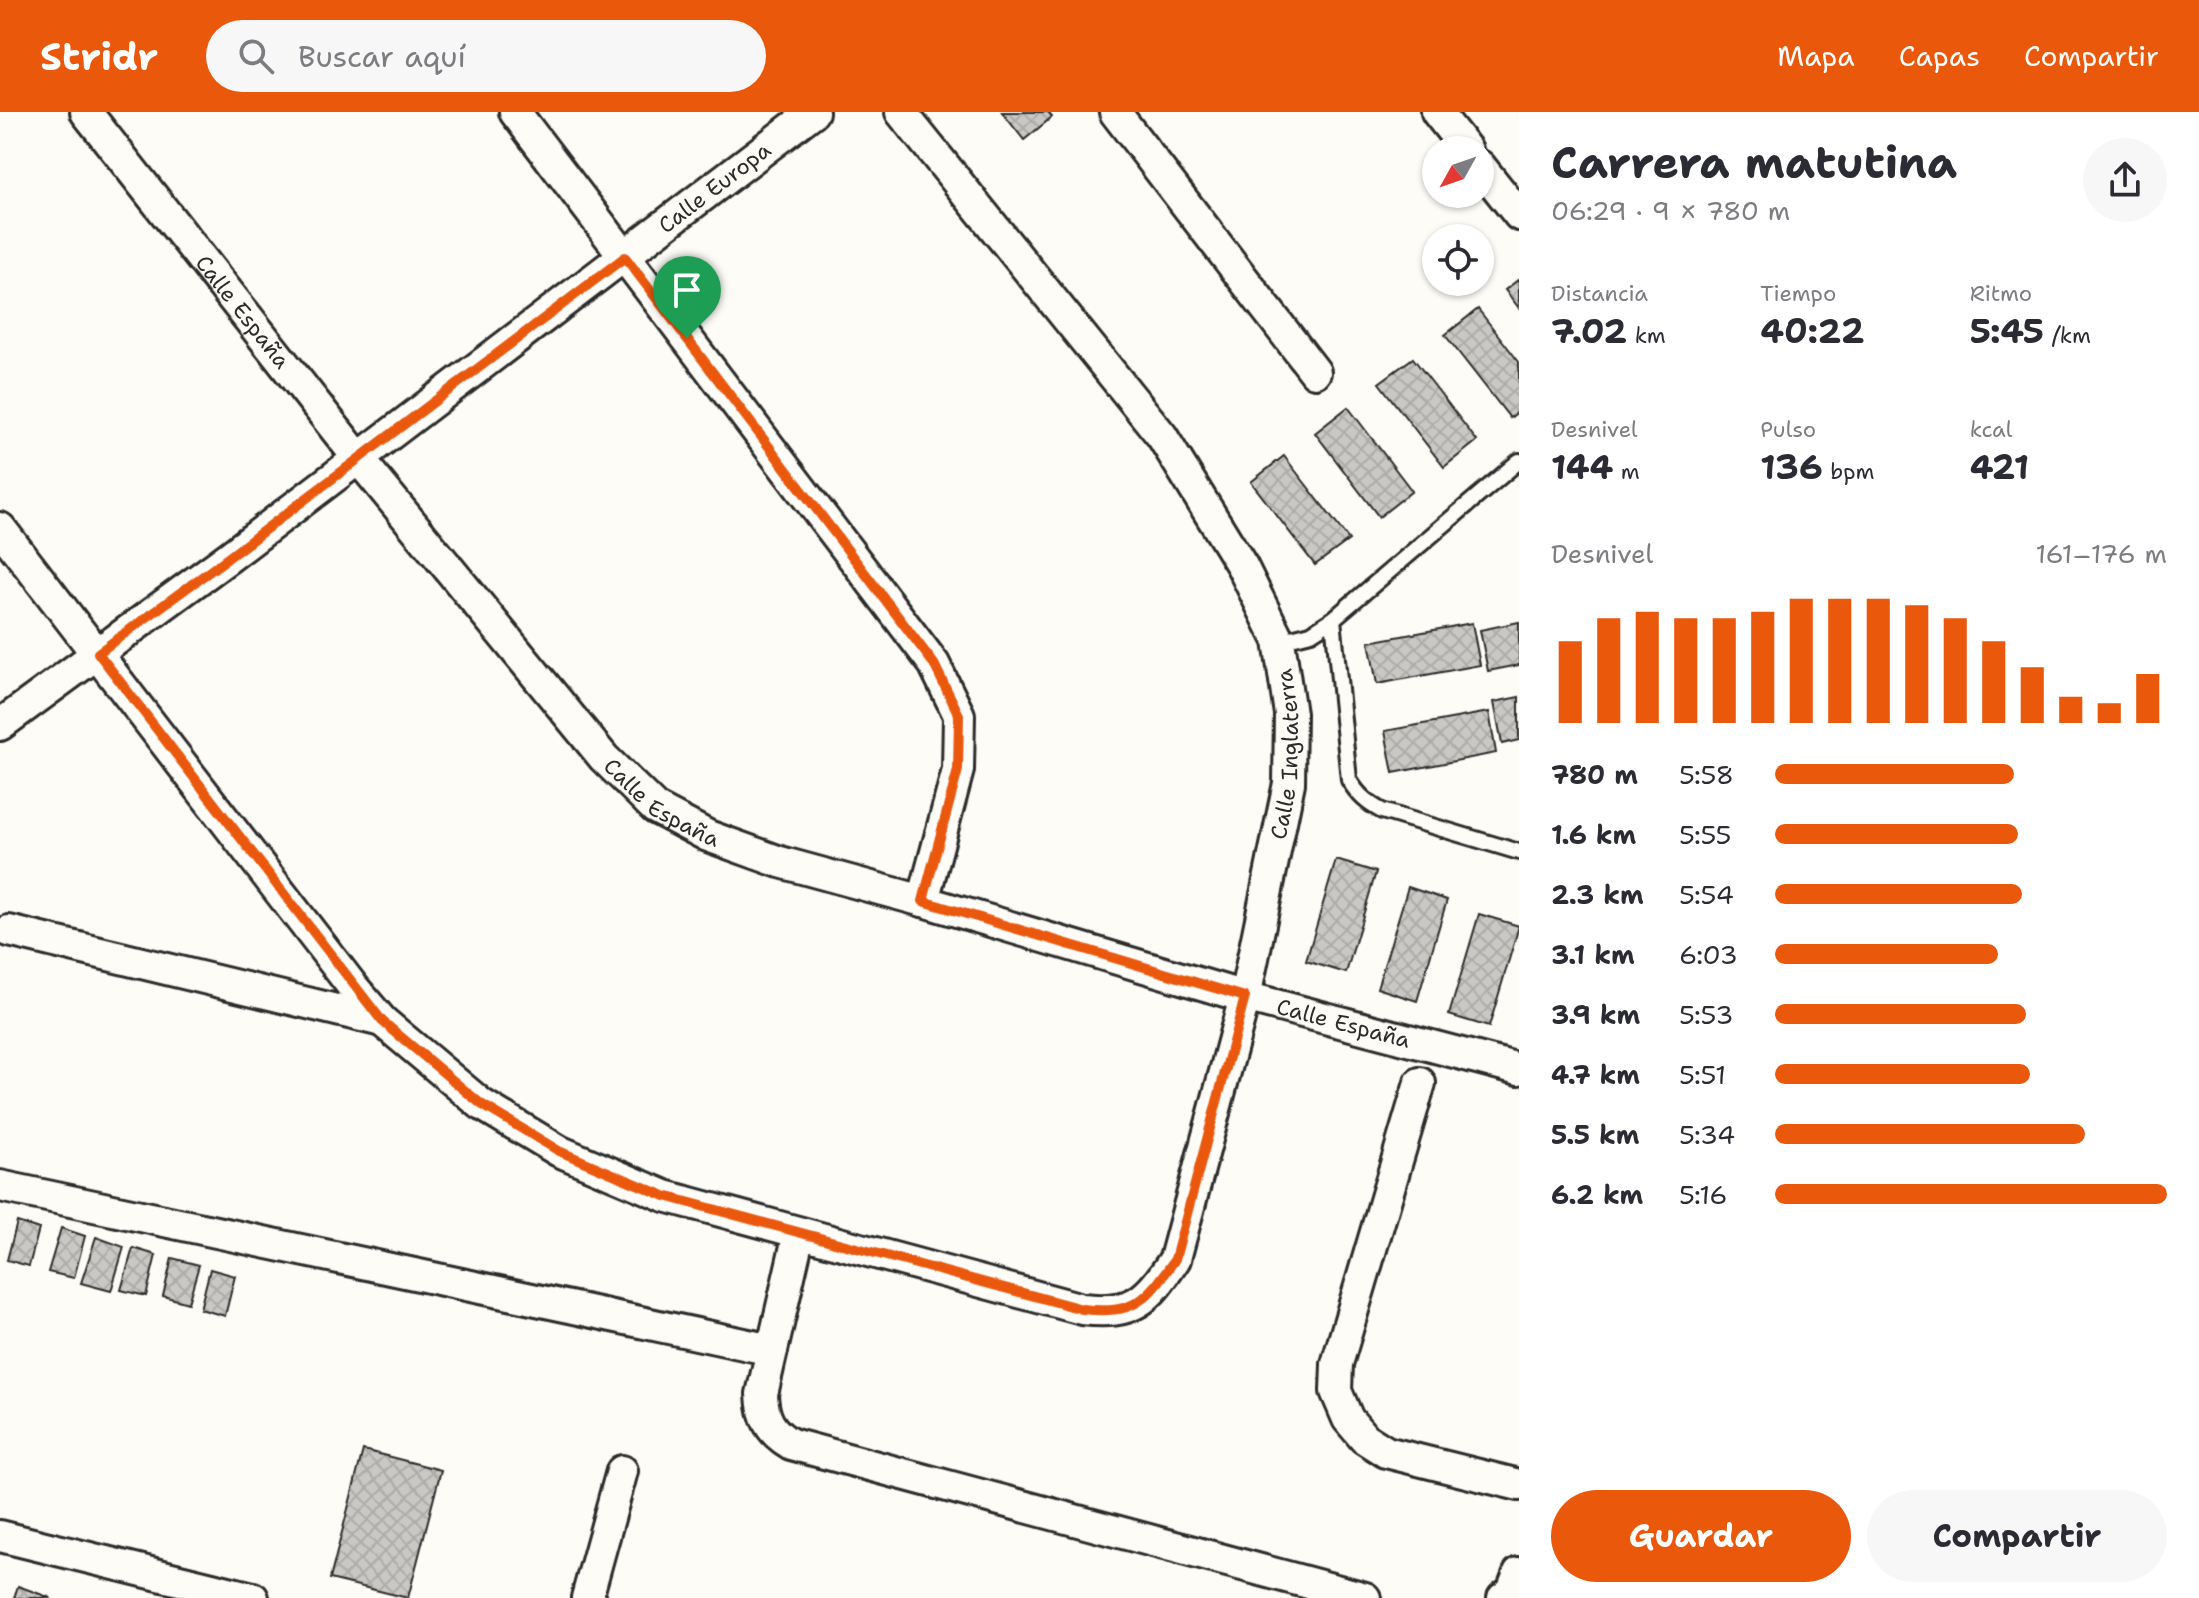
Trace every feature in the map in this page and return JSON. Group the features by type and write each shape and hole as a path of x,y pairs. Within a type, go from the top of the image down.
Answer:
{"street":[{"name":"Calle España","path":"86,112 359,459 604,758 655,808 708,836 780,862 923,901 1245,997 1519,1069"},
{"path":"515,112 934,664 959,715 958,770 923,901"},
{"name":"Calle Europa","path":"0,725 359,459 813,112"},
{"name":"Calle Inglaterra","path":"799,1233 1082,1309 1110,1312 1140,1302 1158,1285 1175,1259 1245,997 1289,783 1290,714 1279,641 1242,566 1162,436 901,112"},
{"path":"1115,112 1315,372"},
{"path":"1437,112 1456,136"},
{"path":"1494,184 1519,215"},
{"path":"0,528 382,1021 481,1104 559,1151 665,1196 799,1233 762,1394 768,1424 779,1437 791,1444 1365,1598"},
{"path":"9,931 382,1021"},
{"path":"1420,1083 1337,1364 1336,1391 1348,1419 1364,1438 1386,1452 1519,1485"},
{"path":"0,1186 772,1350"},
{"path":"587,1598 622,1471"},
{"path":"0,1536 253,1598"},
{"path":"1503,1598 1512,1591 1519,1573"}],"lane":[{"path":"1279,641 1311,633 1333,619 1519,461"},
{"path":"1333,619 1349,780 1356,792 1382,811 1519,852"}],"building":[{"path":"1002,112 1048,112 1052,117 1024,140"},
{"path":"1519,279 1519,308 1505,290"},
{"path":"1478,309 1519,362 1519,411 1510,418 1445,335"},
{"path":"1413,358 1477,441 1444,467 1379,383"},
{"path":"1348,407 1412,491 1379,517 1315,433"},
{"path":"1284,456 1349,540 1315,565 1251,482"},
{"path":"1519,622 1519,665 1488,671 1480,630"},
{"path":"1472,623 1480,665 1377,684 1369,642"},
{"path":"1519,697 1519,740 1502,744 1494,702"},
{"path":"1489,712 1496,753 1393,773 1385,731"},
{"path":"1336,860 1376,872 1346,973 1306,961"},
{"path":"1408,887 1447,900 1417,1001 1377,988"},
{"path":"1479,914 1519,926 1489,1027 1449,1015"},
{"path":"17,1222 39,1229 29,1266 7,1260"},
{"path":"61,1228 85,1236 74,1278 48,1272"},
{"path":"96,1237 124,1247 111,1291 81,1283"},
{"path":"133,1248 156,1255 146,1296 121,1290"},
{"path":"172,1258 199,1265 188,1303 163,1296"},
{"path":"210,1269 235,1276 225,1316 200,1309"},
{"path":"363,1450 441,1470 408,1598 330,1579"},
{"path":"18,1586 51,1598 14,1598"}],"route":[{"path":"625,257 687,338 934,664 959,715 958,770 923,901 1245,997 1175,1259 1158,1285 1140,1302 1110,1312 1082,1309 665,1196 559,1151 481,1104 382,1021 353,987 98,653 625,257"}]}
